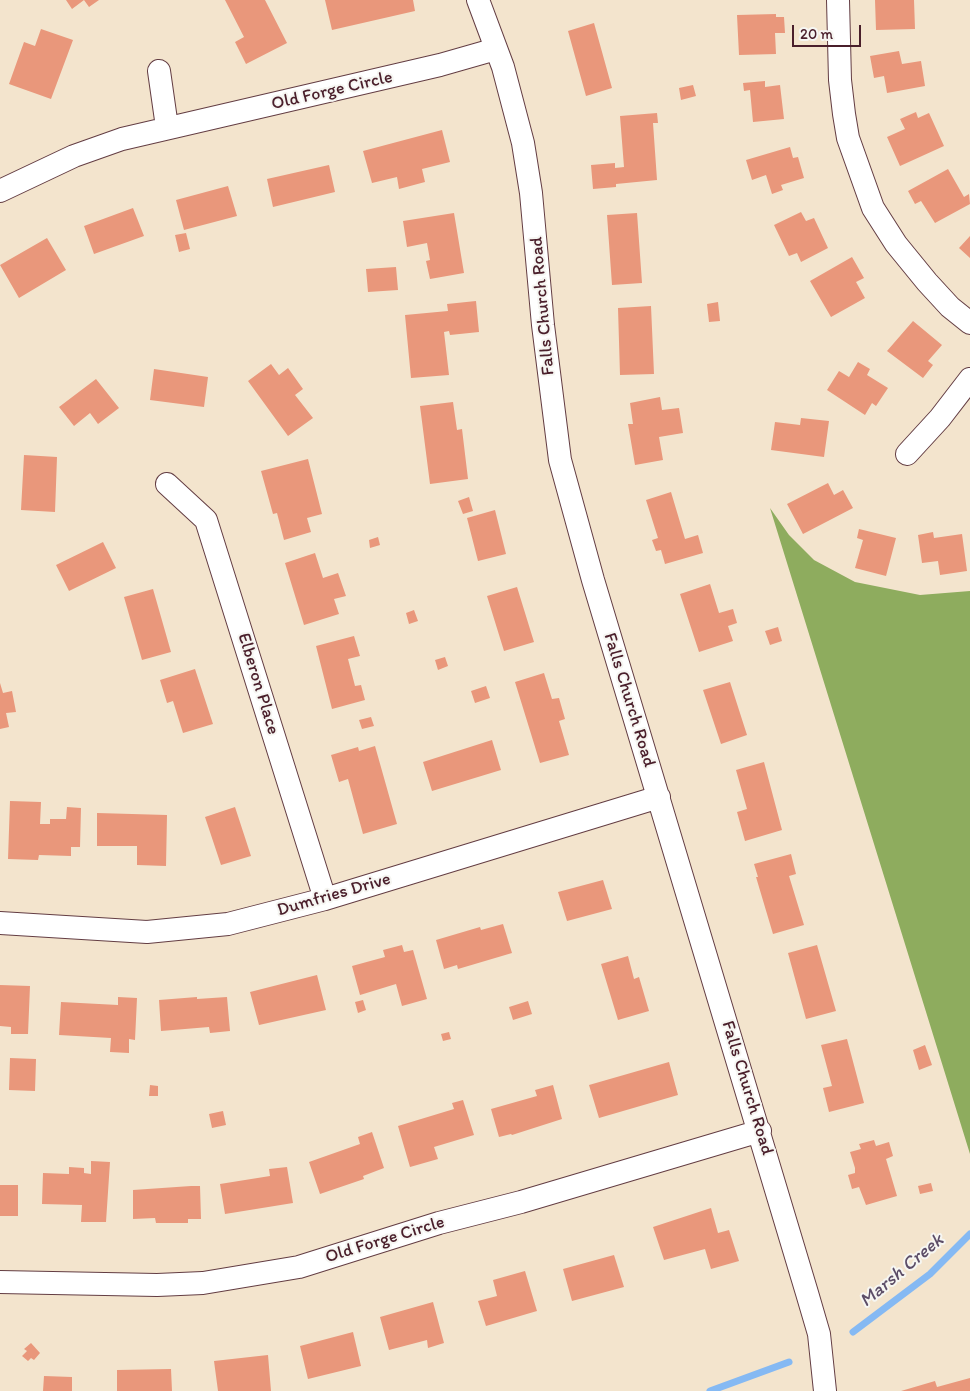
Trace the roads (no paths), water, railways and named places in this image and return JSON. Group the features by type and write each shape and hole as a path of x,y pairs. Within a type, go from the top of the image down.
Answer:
{"street":[{"name":"Falls Church Road","path":"478,0 496,49 523,143 531,193 543,325 560,460 593,580 760,1131 819,1334 825,1391"},
{"path":"838,0 840,80 844,114 848,138 870,200 896,244 921,275 950,307 970,323"},
{"name":"Old Forge Circle","path":"0,191 74,156 122,139 440,65 496,49"},
{"path":"159,70 167,127"},
{"path":"907,454 940,418 970,379"},
{"name":"Elberon Place","path":"167,484 206,520 325,900"},
{"name":"Dumfries Drive","path":"0,923 147,932 190,930 228,924 325,900 659,796"},
{"name":"Old Forge Circle","path":"0,1282 157,1285 203,1283 299,1267 439,1223 521,1202 760,1131"}],"waterway":[{"name":"Marsh Creek","path":"853,1332 930,1274 970,1234"},
{"name":"Marsh Creek","path":"710,1391 789,1362"}]}
